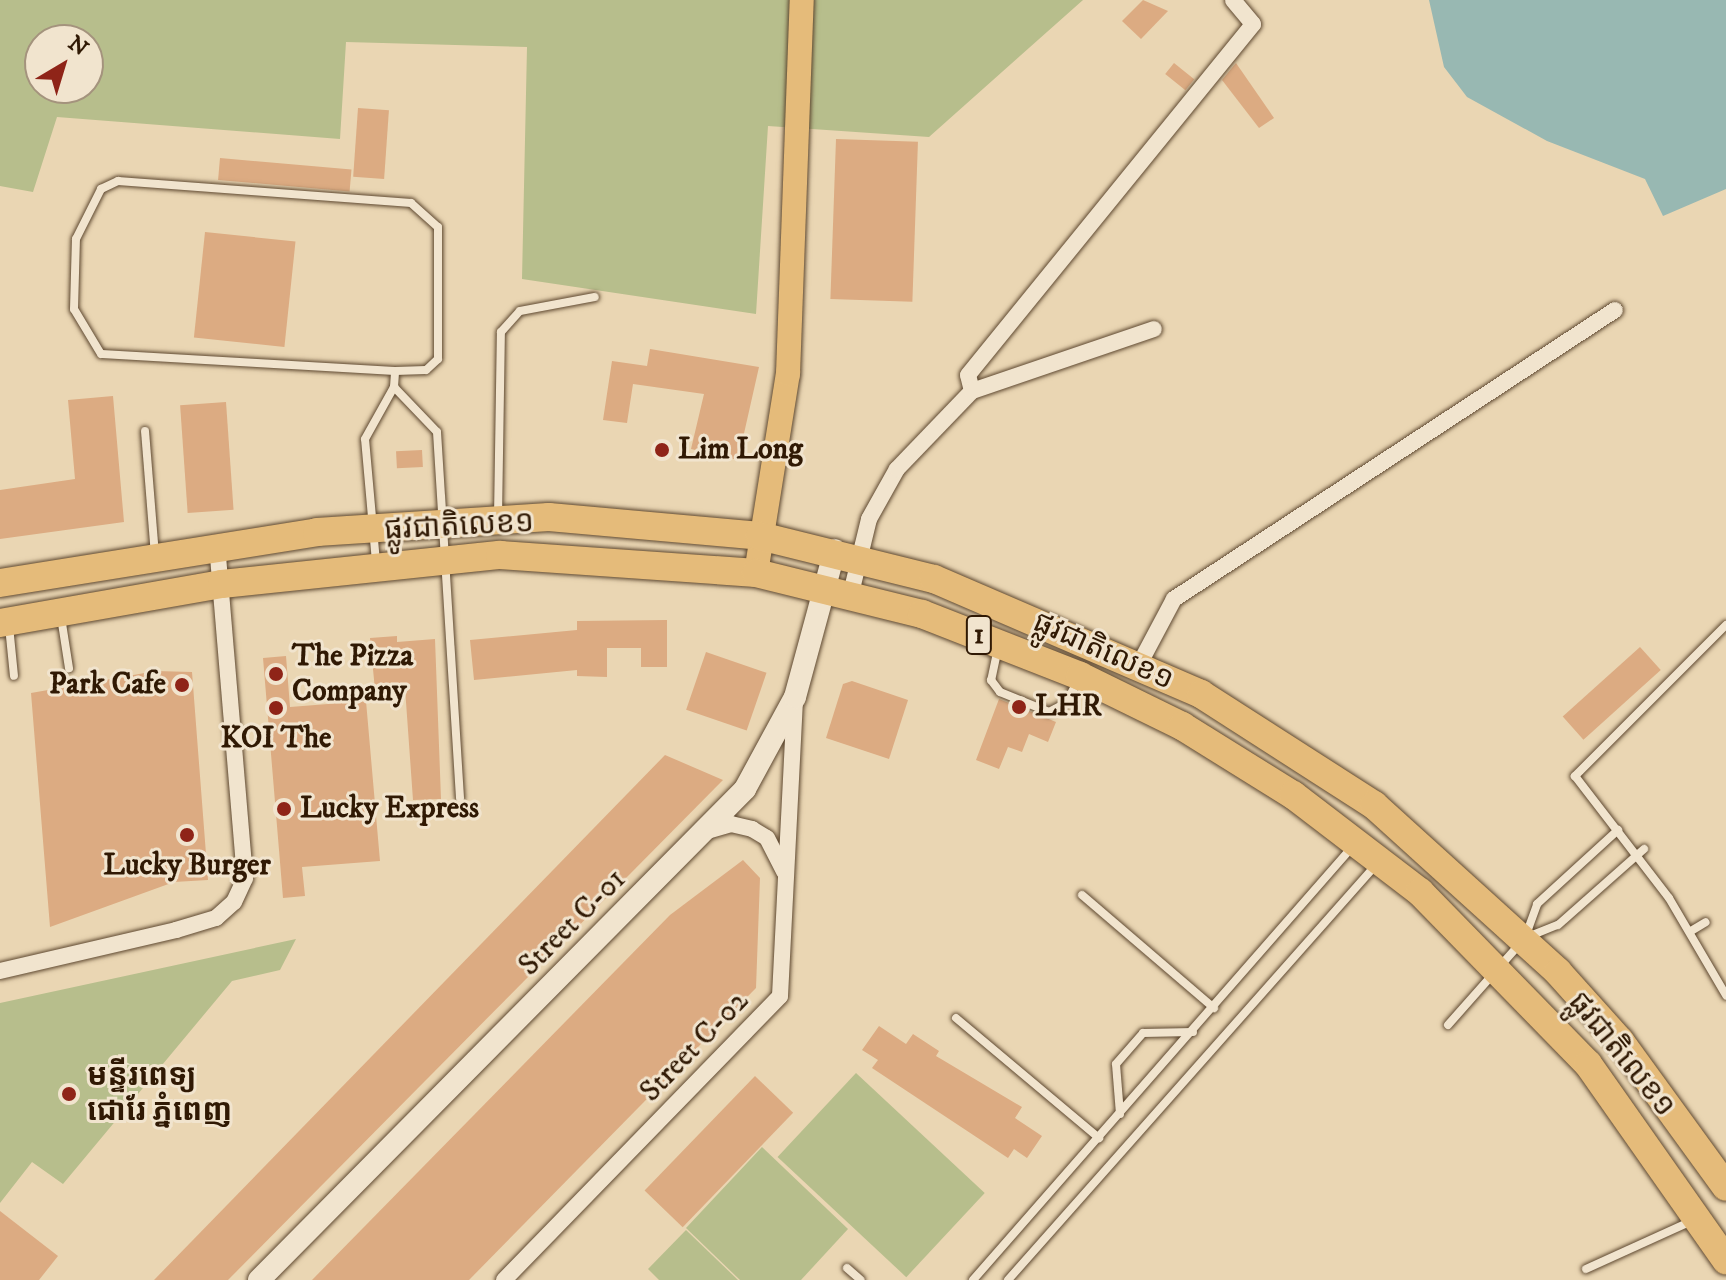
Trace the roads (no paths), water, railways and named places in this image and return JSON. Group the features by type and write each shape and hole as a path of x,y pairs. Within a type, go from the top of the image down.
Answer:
{"highway":[{"name":"ផ្លូវជាតិលេខ១","path":"0,583 217,546 373,527 498,518 627,521 760,536 847,553 1013,608 1140,663 1328,772 1403,828 1525,938 1620,1041 1726,1187"},
{"name":"ផ្លូវជាតិលេខ១","path":"4,622 222,584 449,557 609,558 756,573 839,590 999,643 1080,676 1242,762 1380,860 1498,965 1588,1064 1699,1216 1726,1260"}],"main road":[{"path":"756,573 788,374 802,0"}],"street":[{"path":"972,391 968,375 1253,24 1233,0"},
{"path":"1140,663 1174,599 1615,310"},
{"path":"847,553 897,469 972,391 1154,329"},
{"path":"0,971 176,930 216,918 234,902 245,878 217,546"},
{"name":"Street C-01","path":"261,1279 707,831 764,763 839,590 847,553"},
{"name":"Street C-02","path":"504,1280 772,1010 783,970 795,697"},
{"path":"707,831 731,824 767,838 788,885"}],"lane":[{"path":"118,181 411,203 438,227 438,359 426,370 395,371 101,354 74,309 76,239 101,189 118,181"},
{"path":"498,518 501,332 520,311 595,297"},
{"path":"377,565 365,439 394,387 395,371"},
{"path":"394,387 437,432 449,557 460,798"},
{"path":"145,431 155,556"},
{"path":"61,612 69,668"},
{"path":"4,622 14,676"},
{"path":"1726,625 1575,776 1618,830 1641,852 1722,980 1726,995"},
{"path":"999,643 991,680 1024,702 1049,712 1066,703 1080,676"},
{"path":"1525,938 1537,904 1618,830"},
{"path":"973,1280 1357,842"},
{"path":"1448,1025 1525,938 1558,925 1641,852"},
{"path":"1008,1280 1380,860"},
{"path":"1669,898 1679,889"},
{"path":"1082,895 1214,1008"},
{"path":"1691,931 1706,922"},
{"path":"956,1018 1099,1138"},
{"path":"1120,1114 1115,1068 1135,1042 1149,1029 1193,1032"},
{"path":"1586,1269 1699,1216"},
{"path":"847,1268 861,1280"}],"water":[{"path":"1429,0 1726,0 1726,189 1663,216 1645,179 1547,141 1467,97 1444,67"}],"place":[{"name":"Lim Long","path":"662,450"},
{"name":"The Pizza Company","path":"276,674"},
{"name":"Park Cafe","path":"182,685"},
{"name":"LHR","path":"1019,707"},
{"name":"KOI The","path":"276,708"},
{"name":"Lucky Express","path":"284,809"},
{"name":"Lucky Burger","path":"187,835"},
{"name":"មន្ទីរពេទ្យ ជោរែ ភ្នំពេញ","path":"69,1094"}]}
